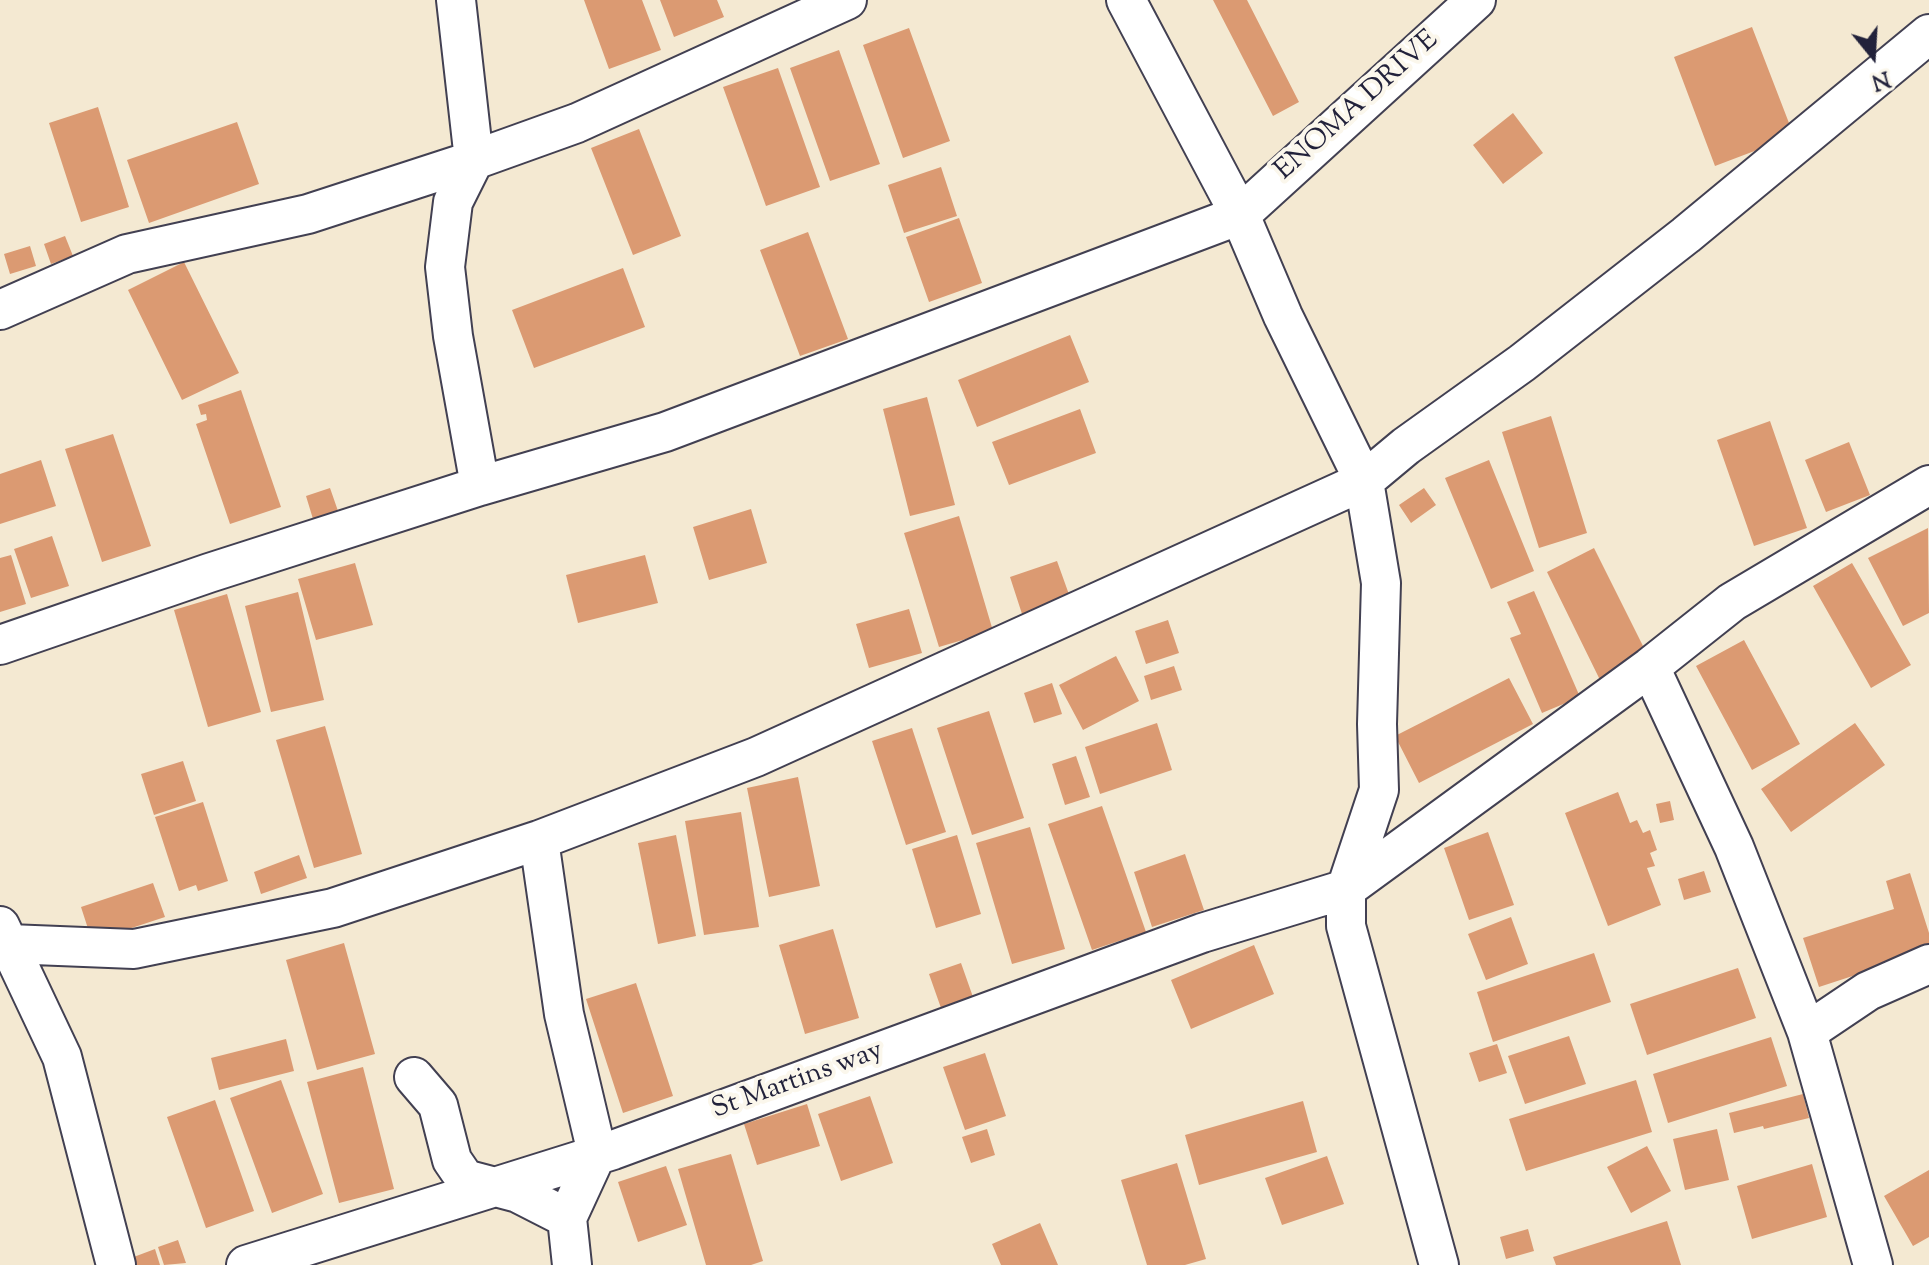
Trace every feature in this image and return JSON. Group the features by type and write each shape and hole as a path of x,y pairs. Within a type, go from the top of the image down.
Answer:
{"street":[{"path":"456,0 474,160 453,202 445,267 453,336 480,486"},
{"path":"0,310 127,254 308,214 577,123 847,0"},
{"path":"1126,0 1240,215 1283,316 1364,481 1381,583 1377,724 1379,790 1346,889 1346,926 1439,1265"},
{"name":"ENOMA DRIVE","path":"1240,215 1476,0"},
{"path":"3,939 134,949 333,908 539,840 756,757 1364,481 1673,245 1929,34"},
{"path":"0,645 209,573 480,486 665,432 1240,215"},
{"name":"St Martins way","path":"246,1265 613,1150 1202,933 1346,889 1650,667 1732,602 1929,485"},
{"path":"1650,667 1734,847 1807,1032 1873,1265"},
{"path":"539,840 564,1014 597,1153 567,1218 572,1265"},
{"path":"3,939 62,1057 116,1265"},
{"path":"1807,1032 1868,991 1929,964"},
{"path":"414,1077 438,1105 452,1160 465,1179 518,1193 567,1218"}],"building":[{"path":"584,0 642,0 661,50 609,69"},
{"path":"660,0 717,0 724,17 674,37"},
{"path":"1213,0 1247,0 1299,102 1273,116"},
{"path":"1752,27 1794,136 1715,166 1674,57"},
{"path":"909,28 950,141 903,158 863,45"},
{"path":"839,50 880,164 830,181 790,68"},
{"path":"778,68 820,187 766,206 723,87"},
{"path":"98,107 129,207 81,222 49,123"},
{"path":"1513,113 1543,153 1503,184 1473,145"},
{"path":"237,122 259,184 149,223 127,160"},
{"path":"639,129 681,236 633,255 591,148"},
{"path":"941,167 957,216 904,233 888,185"},
{"path":"959,218 982,283 929,302 906,237"},
{"path":"808,232 848,339 800,356 760,250"},
{"path":"65,236 73,256 51,264 44,244"},
{"path":"30,246 36,266 10,274 4,254"},
{"path":"184,262 239,373 182,400 128,290"},
{"path":"623,268 645,327 534,368 512,310"},
{"path":"1070,335 1089,382 977,427 958,380"},
{"path":"241,390 281,507 230,524 196,424 207,420 206,414 201,415 198,405"},
{"path":"927,397 955,505 910,516 883,409"},
{"path":"1080,409 1096,453 1009,485 992,442"},
{"path":"1551,416 1587,533 1539,548 1502,432"},
{"path":"1770,421 1807,528 1754,546 1717,440"},
{"path":"113,434 151,546 102,562 65,449"},
{"path":"1849,442 1870,495 1826,512 1805,460"},
{"path":"41,460 56,506 0,524 0,474"},
{"path":"1489,460 1534,571 1491,589 1445,478"},
{"path":"330,488 338,511 313,519 306,496"},
{"path":"1424,488 1436,505 1411,523 1399,505"},
{"path":"751,509 767,563 709,580 693,527"},
{"path":"959,516 993,631 939,647 904,533"},
{"path":"1928,528 1929,613 1903,626 1868,558"},
{"path":"52,536 69,586 31,598 14,549"},
{"path":"1594,548 1648,656 1600,680 1547,572"},
{"path":"11,555 26,604 0,612 0,558"},
{"path":"645,555 658,603 578,623 566,575"},
{"path":"1057,561 1071,600 1023,617 1010,577"},
{"path":"355,563 373,625 316,640 298,579"},
{"path":"1852,563 1911,665 1871,688 1813,586"},
{"path":"1534,591 1580,697 1542,713 1510,638 1521,634 1507,602"},
{"path":"298,592 324,700 271,712 245,606"},
{"path":"227,594 261,712 208,727 174,610"},
{"path":"909,609 922,653 869,668 856,624"},
{"path":"1168,620 1179,653 1146,664 1135,631"},
{"path":"1744,640 1800,744 1752,770 1696,666"},
{"path":"1116,656 1139,701 1083,730 1059,685"},
{"path":"1174,666 1182,690 1151,700 1144,676"},
{"path":"1509,678 1533,724 1419,783 1395,736"},
{"path":"1052,683 1062,714 1034,723 1024,693"},
{"path":"989,711 1024,818 972,835 937,728"},
{"path":"1157,723 1172,770 1100,794 1085,747"},
{"path":"1855,723 1885,765 1791,832 1761,789"},
{"path":"325,726 362,854 314,868 276,740"},
{"path":"912,728 946,832 906,845 872,741"},
{"path":"1076,756 1090,797 1065,805 1052,764"},
{"path":"183,761 196,801 154,815 141,774"},
{"path":"798,777 820,886 769,897 747,788"},
{"path":"1618,792 1630,823 1637,820 1643,833 1650,830 1657,850 1650,853 1655,866 1647,868 1661,905 1608,926 1565,813"},
{"path":"1670,801 1674,820 1660,823 1656,804"},
{"path":"203,802 228,881 198,891 196,885 179,891 155,817"},
{"path":"1102,806 1146,932 1092,950 1048,824"},
{"path":"741,812 759,927 704,935 685,821"},
{"path":"1030,827 1065,949 1012,964 976,843"},
{"path":"1488,832 1514,905 1469,920 1444,848"},
{"path":"676,835 696,936 658,944 638,843"},
{"path":"957,835 981,914 936,928 912,849"},
{"path":"1185,854 1204,910 1152,927 1134,872"},
{"path":"299,855 307,878 261,894 254,872"},
{"path":"1704,871 1711,892 1684,900 1678,879"},
{"path":"1910,873 1929,933 1929,951 1819,987 1803,938 1894,909 1886,881"},
{"path":"153,883 165,917 92,941 81,907"},
{"path":"1511,917 1528,964 1486,980 1468,934"},
{"path":"833,929 859,1018 805,1034 779,945"},
{"path":"344,943 375,1054 317,1070 286,960"},
{"path":"1254,945 1274,994 1191,1029 1171,980"},
{"path":"1594,953 1611,1002 1493,1042 1477,992"},
{"path":"961,963 973,997 941,1008 929,974"},
{"path":"1738,968 1756,1018 1647,1055 1630,1004"},
{"path":"636,983 673,1096 623,1113 586,999"},
{"path":"1569,1036 1586,1084 1525,1104 1508,1056"},
{"path":"1771,1037 1787,1086 1668,1123 1653,1074"},
{"path":"286,1039 294,1071 219,1090 211,1058"},
{"path":"1497,1044 1507,1073 1479,1082 1469,1053"},
{"path":"985,1053 1006,1116 965,1130 943,1067"},
{"path":"363,1067 394,1189 339,1203 307,1082"},
{"path":"281,1080 323,1194 272,1213 230,1098"},
{"path":"1636,1080 1652,1132 1526,1171 1509,1119"},
{"path":"1803,1094 1809,1118 1734,1133 1729,1113"},
{"path":"870,1096 893,1163 841,1181 818,1114"},
{"path":"215,1100 254,1211 206,1228 167,1117"},
{"path":"1303,1101 1317,1152 1199,1185 1185,1135"},
{"path":"807,1104 820,1146 757,1165 744,1124"},
{"path":"987,1129 995,1155 971,1163 962,1137"},
{"path":"1717,1129 1729,1180 1685,1190 1673,1139"},
{"path":"1647,1146 1671,1191 1631,1213 1607,1167"},
{"path":"731,1154 763,1261 751,1265 706,1265 678,1169"},
{"path":"1327,1156 1344,1204 1282,1225 1265,1178"},
{"path":"1177,1163 1206,1259 1185,1265 1147,1265 1121,1180"},
{"path":"1812,1164 1827,1217 1752,1239 1737,1186"},
{"path":"666,1166 687,1225 638,1242 618,1182"},
{"path":"1929,1170 1929,1237 1913,1246 1884,1196"},
{"path":"1667,1221 1681,1265 1556,1265 1553,1257"},
{"path":"1040,1223 1058,1265 1001,1265 992,1244"},
{"path":"1528,1229 1534,1251 1506,1259 1500,1237"},
{"path":"178,1240 186,1263 164,1265 158,1247"},
{"path":"155,1249 160,1265 134,1265 131,1258"}]}
